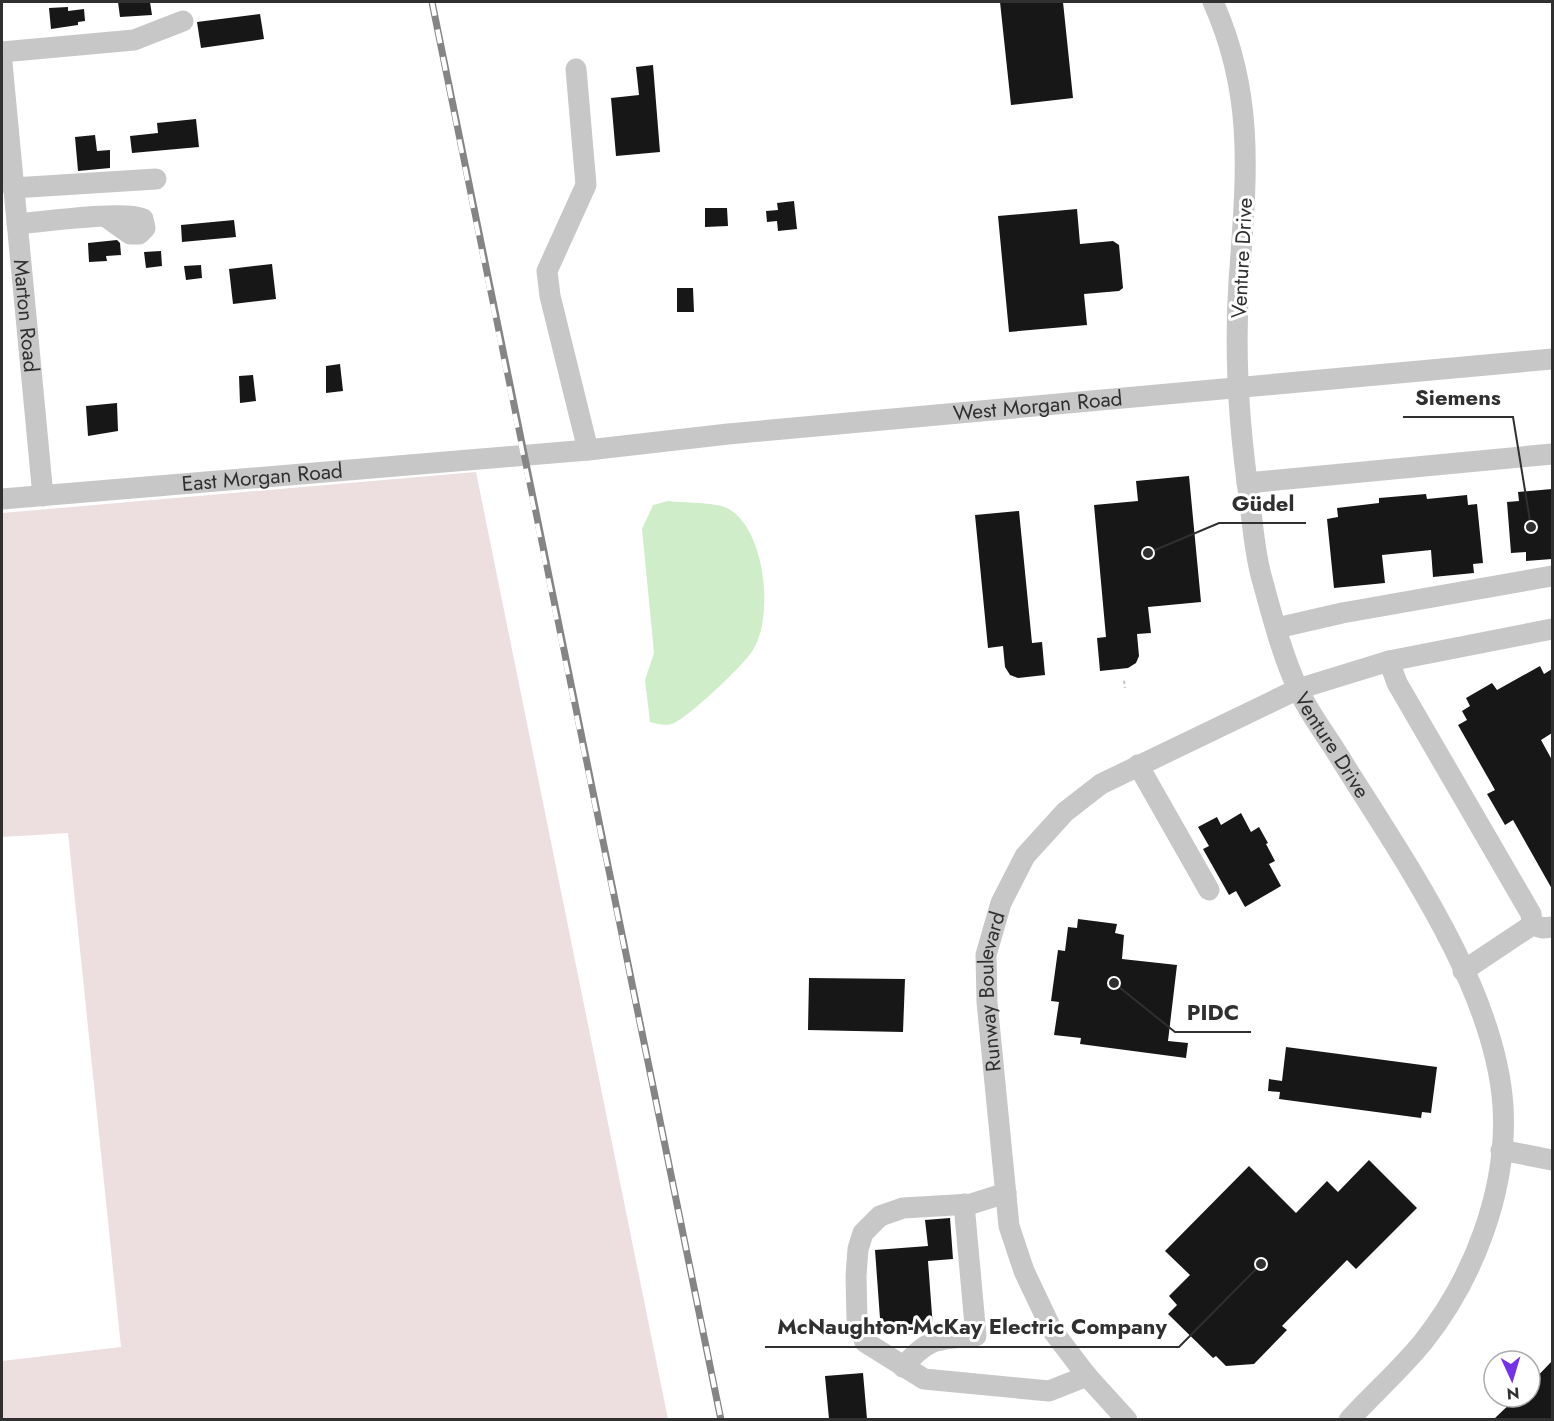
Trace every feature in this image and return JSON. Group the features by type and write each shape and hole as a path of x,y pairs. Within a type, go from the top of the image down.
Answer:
{"street":[{"name":"Venture Drive","path":"1213,2 1221,19 1244,107 1247,150 1239,281 1236,387 1261,576 1298,689 1400,854 1463,971 1496,1055 1503,1107 1499,1170 1484,1229 1461,1288 1422,1343 1349,1419"},
{"path":"2,52 134,40 183,21"},
{"name":"Marton Road","path":"2,63 43,496"},
{"path":"576,69 586,185 547,271 550,296 588,450"},
{"path":"14,188 156,179"},
{"path":"17,224 106,217"},
{"name":"West Morgan Road","path":"521,454 588,450 687,438 1552,359"},
{"name":"East Morgan Road","path":"2,500 521,454"},
{"path":"1247,483 1552,454"},
{"path":"1277,628 1552,576"},
{"name":"Runway Boulevard","path":"1127,1419 1087,1376 1052,1330 1024,1271 1009,1226 987,1002 986,955 1001,903 1025,856 1065,812 1101,784 1298,689 1389,661 1552,629"},
{"path":"1389,661 1396,683 1531,914 1542,926 1463,971"},
{"path":"1138,765 1209,890"},
{"path":"1501,1150 1552,1160"},
{"path":"1006,1193 964,1204 903,1208 879,1216 863,1233 857,1267 857,1319 865,1342 924,1379 1049,1391 1087,1376"},
{"path":"903,1367 917,1351 934,1340 976,1335 964,1204"}],"path":[{"path":"1124,681 1125,688"}],"shaded area":[{"path":"476,472 668,1419 2,1419 2,1361 121,1347 68,833 2,837 2,513"},
{"path":"668,501 722,506 740,518 758,553 764,596 760,635 748,657 715,691 690,712 672,724 663,725 650,722 645,680 654,653 642,529 653,505"}],"building":[{"path":"118,2 150,2 152,15 120,17"},
{"path":"1000,2 1063,2 1073,98 1011,105"},
{"path":"68,7 68,11 84,9 85,21 78,22 78,25 51,29 49,8"},
{"path":"260,14 264,39 201,48 197,22"},
{"path":"653,65 660,152 616,156 611,98 639,95 636,67"},
{"path":"196,119 199,147 132,153 130,136 158,133 157,123"},
{"path":"95,135 97,151 110,150 110,168 78,171 75,137"},
{"path":"794,201 797,229 778,231 777,221 767,222 766,211 778,210 777,203"},
{"path":"705,208 727,208 728,226 705,227"},
{"path":"1077,209 1080,244 1113,241 1119,245 1123,288 1119,291 1084,294 1087,325 1009,332 998,216"},
{"path":"234,220 236,237 182,242 181,225"},
{"path":"117,240 120,243 121,255 106,256 107,261 89,262 88,243"},
{"path":"161,251 162,266 146,268 144,252"},
{"path":"272,264 276,299 233,304 229,269"},
{"path":"201,265 202,278 186,280 184,266"},
{"path":"677,288 693,288 694,312 677,312"},
{"path":"340,364 343,391 326,393 326,366"},
{"path":"253,375 256,401 240,403 239,376"},
{"path":"117,403 118,431 88,436 86,406"},
{"path":"1189,476 1201,602 1148,607 1151,633 1137,634 1139,656 1136,663 1128,668 1100,671 1097,638 1106,637 1094,505 1138,501 1136,481"},
{"path":"1552,489 1552,559 1526,561 1526,552 1511,553 1507,502 1519,501 1518,492"},
{"path":"1426,494 1427,499 1467,495 1468,505 1477,504 1483,563 1473,564 1474,573 1433,577 1431,550 1382,555 1385,583 1334,588 1327,519 1338,517 1337,508 1379,503 1379,498"},
{"path":"1019,511 1032,643 1042,642 1045,675 1018,678 1010,675 1005,667 1003,646 988,648 975,515"},
{"path":"1540,666 1544,674 1552,669 1552,733 1541,740 1552,760 1552,889 1513,820 1505,825 1487,794 1495,790 1458,725 1467,720 1462,711 1470,706 1466,698 1492,683 1497,690"},
{"path":"1241,813 1251,832 1259,827 1268,843 1266,844 1275,861 1269,864 1281,886 1245,907 1236,891 1229,895 1203,849 1209,846 1198,827 1217,817 1221,825"},
{"path":"1078,919 1117,924 1115,933 1124,935 1122,959 1177,965 1168,1041 1188,1043 1186,1058 1080,1044 1081,1038 1054,1035 1059,1002 1051,1001 1058,950 1065,951 1068,927 1077,928"},
{"path":"809,978 905,979 903,1032 808,1030"},
{"path":"1286,1047 1437,1067 1431,1113 1422,1112 1421,1118 1279,1099 1280,1092 1268,1091 1269,1079 1282,1081"},
{"path":"1369,1160 1417,1208 1356,1269 1347,1260 1282,1326 1287,1330 1254,1364 1226,1366 1216,1356 1213,1358 1168,1314 1177,1305 1169,1296 1190,1275 1165,1251 1249,1166 1296,1213 1327,1181 1338,1192"},
{"path":"950,1218 953,1259 928,1261 933,1328 881,1332 875,1250 928,1246 925,1220"},
{"path":"1552,1361 1552,1419 1494,1419 1504,1409 1542,1409 1542,1371"},
{"path":"863,1373 867,1419 829,1419 825,1376"}],"railway":[{"path":"432,2 721,1420"}],"place":[{"name":"Siemens","path":"1531,527"},
{"name":"Güdel","path":"1148,553"},
{"name":"PIDC","path":"1114,983"},
{"name":"McNaughton-McKay Electric Company","path":"1261,1264"}]}
